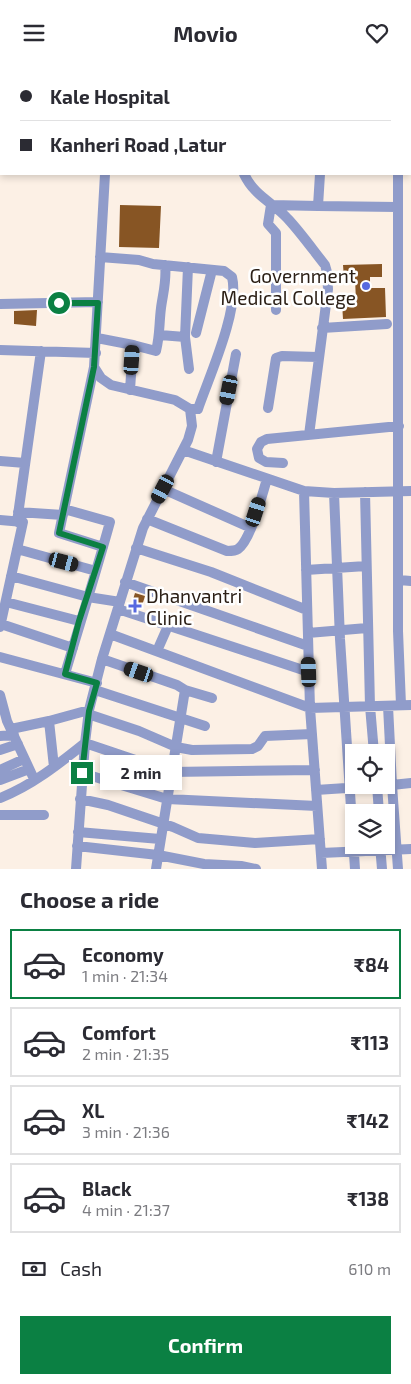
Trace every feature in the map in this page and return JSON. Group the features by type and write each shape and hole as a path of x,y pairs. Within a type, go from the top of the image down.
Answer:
{"street":[{"path":"103,547 59,533 96,353 105,175"},
{"path":"244,175 256,192 287,217 325,265 328,280 309,435"},
{"path":"318,206 320,175"},
{"path":"110,634 310,708 406,705 399,658 398,175"},
{"path":"270,205 397,207"},
{"path":"270,205 268,224 276,233 276,310"},
{"path":"94,367 101,378 111,385 175,400 190,409 198,409 229,321 234,299 232,277 224,271 100,257"},
{"path":"97,338 156,351 160,335 165,265"},
{"path":"188,267 185,337 189,369"},
{"path":"196,333 212,270"},
{"path":"0,304 98,303"},
{"path":"322,328 387,324"},
{"path":"160,335 185,337"},
{"path":"130,390 133,345"},
{"path":"0,350 96,353"},
{"path":"41,351 18,517 22,522 0,625 73,648"},
{"path":"216,462 236,354"},
{"path":"268,408 276,358 282,356 318,357"},
{"path":"76,869 84,743 89,712 102,659 142,528 188,440 192,426 190,409"},
{"path":"283,463 266,463 259,458 258,449 260,442 267,439 399,426"},
{"path":"183,451 304,491 334,493 411,491"},
{"path":"0,461 25,463"},
{"path":"147,519 226,551 236,551 240,548 251,529 267,479"},
{"path":"163,489 251,529"},
{"path":"304,491 310,708 322,869"},
{"path":"366,492 367,627 373,744"},
{"path":"334,493 347,744"},
{"path":"0,520 64,512 110,522 79,621 65,674"},
{"path":"399,513 411,513"},
{"path":"136,548 211,572 307,610"},
{"path":"17,549 96,571"},
{"path":"306,570 366,566"},
{"path":"11,576 119,606 168,626 309,672"},
{"path":"399,580 411,581"},
{"path":"125,582 308,647"},
{"path":"6,602 79,621"},
{"path":"157,651 168,626"},
{"path":"308,633 367,627"},
{"path":"0,657 65,674 180,718 205,725"},
{"path":"399,658 411,657"},
{"path":"102,659 212,699"},
{"path":"156,869 185,690"},
{"path":"0,695 10,730 34,779"},
{"path":"388,706 390,744"},
{"path":"0,736 10,730 89,712 176,747 192,750 252,749 258,746 265,736 312,734"},
{"path":"49,721 54,767"},
{"path":"0,750 10,730"},
{"path":"0,798 17,790 54,767 84,743"},
{"path":"84,743 171,772 315,770"},
{"path":"0,770 24,759"},
{"path":"0,780 29,769"},
{"path":"82,773 167,799 317,806"},
{"path":"10,776 17,790"},
{"path":"395,785 411,783"},
{"path":"316,790 345,789"},
{"path":"393,794 398,869"},
{"path":"80,799 108,805 198,838 255,843 320,839"},
{"path":"0,815 44,815"},
{"path":"78,832 160,839"},
{"path":"77,846 158,855 204,864 256,869"},
{"path":"397,850 411,849"},
{"path":"320,853 345,852"},
{"path":"354,854 355,869"},
{"path":"381,854 382,869"}],"building":[{"path":"120,205 161,206 159,248 119,247"},
{"path":"382,264 382,277 370,277 370,288 385,288 386,317 343,319 342,303 356,302 355,278 344,278 343,265"},
{"path":"37,310 36,326 14,324 14,311"},
{"path":"135,593 145,596 141,609 131,606"}],"place":[{"name":"Government Medical College","path":"366,286"},
{"name":"Dhanvantri Clinic","path":"135,606"}],"route":[{"path":"59,303 98,303 94,367 59,533 103,547 79,621 65,674 97,683 89,711 82,773"}]}
